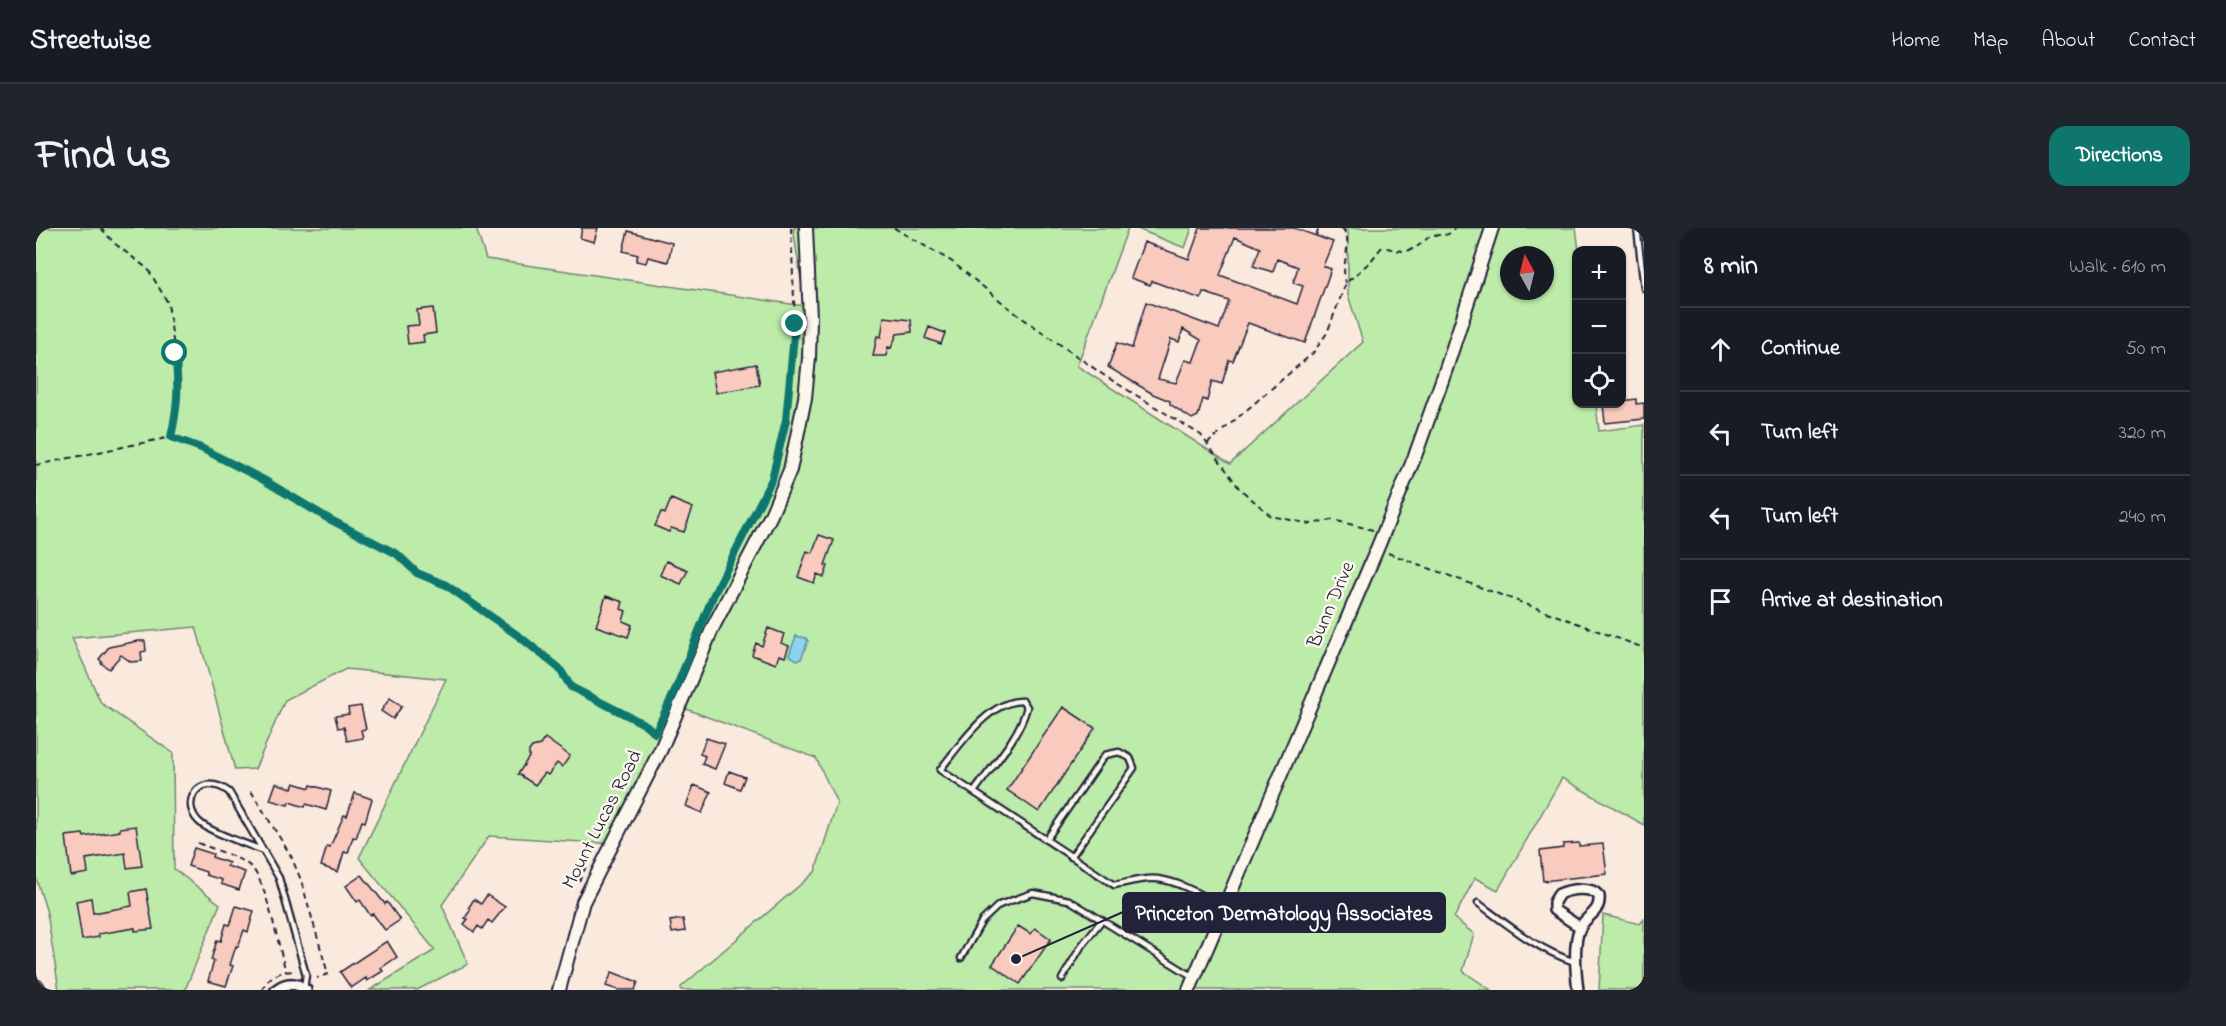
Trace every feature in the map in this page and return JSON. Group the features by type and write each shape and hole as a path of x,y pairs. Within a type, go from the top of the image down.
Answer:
{"street":[{"name":"Mount Lucas Road","path":"559,990 583,902 661,749 713,627 776,505 790,470 802,417 809,358 810,318 806,228"},
{"name":"Bunn Drive","path":"1189,990 1415,456 1492,228"},
{"path":"1578,990 1575,962 1580,927 1598,907 1599,896 1596,892 1588,890 1559,894 1554,902 1554,910 1580,927"},
{"path":"276,990 291,983 305,989"}],"lane":[{"path":"1637,228 1644,288"},
{"path":"974,792 1014,736 1027,707 1023,701 1012,700 976,723 940,770 1114,885 1147,879 1163,880 1225,907"},
{"path":"1047,840 1105,755 1119,752 1130,758 1134,768 1071,857"},
{"path":"264,851 202,824 194,814 191,803 193,793 199,786 221,786 229,792 264,851 279,878 306,975 305,989"},
{"path":"961,958 982,921 999,905 1033,893 1069,900 1195,977"},
{"path":"1478,903 1546,951 1575,962"},
{"path":"1062,979 1082,945 1102,920"}],"path":[{"path":"101,228 114,243 148,269 168,303 179,386 177,412 171,437"},
{"path":"709,607 772,479 786,420 795,324 791,228"},
{"path":"894,228 951,261 1018,315 1105,376 1201,435 1239,488 1271,516 1310,524 1333,520 1373,530"},
{"path":"1316,236 1319,228"},
{"path":"1342,228 1348,237 1344,273 1346,283"},
{"path":"1207,444 1313,353 1327,333 1346,283 1382,248 1411,251 1431,235 1446,236 1455,228"},
{"path":"36,465 171,437 201,448 397,554 417,573 446,585 520,637 559,668 571,687 646,725 655,733"},
{"path":"1377,549 1644,648"},
{"path":"250,791 291,856 302,880 328,974 317,978"},
{"path":"198,843 246,863 253,869 262,886 286,972"},
{"path":"576,890 598,844"}],"green space":[{"path":"36,228 476,228 486,259 805,306 793,228 1128,228 1077,366 1230,464 1363,342 1348,295 1348,231 1339,228 1576,228 1578,246 1572,246 1572,408 1596,408 1599,431 1644,425 1644,825 1562,778 1498,890 1475,878 1454,918 1474,934 1463,971 1491,990 681,990 681,987 815,872 837,803 816,758 681,707 613,844 489,836 442,905 468,964 417,990 370,990 435,950 359,858 446,679 346,669 285,700 255,769 235,770 196,627 72,638 101,703 173,753 174,869 220,904 185,990 59,990 47,913 36,878"},
{"path":"1135,228 1192,228 1185,248"},
{"path":"1603,915 1640,924 1644,919 1644,990 1599,990"}],"water":[{"path":"796,636 806,638 808,641 801,659 797,660 789,655"}],"building":[{"path":"582,228 598,228 594,242 580,238"},
{"path":"1200,228 1294,228 1333,242 1323,266 1331,269 1305,343 1248,323 1233,361 1229,360 1222,384 1212,381 1207,401 1203,399 1198,416 1192,419 1170,404 1170,401 1153,394 1108,367 1117,343 1132,348 1146,302 1219,329 1229,301 1203,292 1201,299 1152,281 1150,285 1131,278 1144,242 1189,259","holes":["1235,237 1260,248 1253,266 1273,272 1277,259 1298,267 1293,283 1303,286 1297,304 1220,275","1183,329 1201,340 1193,362 1185,360 1176,383 1158,379 1171,339 1179,342"]},
{"path":"628,231 672,243 668,262 648,257 646,263 636,261 638,255 623,251"},
{"path":"433,308 436,333 423,335 424,342 408,344 406,326 419,325 417,310"},
{"path":"884,317 911,320 912,332 897,334 891,348 888,347 886,356 873,356 877,336 881,337"},
{"path":"929,327 945,333 941,344 925,338"},
{"path":"756,364 760,385 716,393 712,372"},
{"path":"1636,399 1636,404 1644,403 1644,419 1605,423 1603,408 1626,408 1626,400"},
{"path":"671,499 693,508 684,532 671,528 669,532 655,526 661,512 665,514"},
{"path":"819,535 834,540 825,565 828,566 824,577 817,574 814,583 798,577 807,551 812,553"},
{"path":"666,561 688,570 681,584 660,575"},
{"path":"606,596 623,602 621,609 626,611 623,621 632,625 628,637 596,626"},
{"path":"768,628 784,634 781,643 789,646 785,657 779,655 776,664 752,655 756,643 762,646"},
{"path":"145,641 146,651 141,652 142,661 131,662 121,655 109,669 101,663 99,659 109,647"},
{"path":"390,698 402,706 393,719 381,711"},
{"path":"361,706 366,729 361,730 363,738 347,741 344,727 338,728 335,716 349,714 348,708"},
{"path":"1063,707 1095,728 1039,812 1007,790"},
{"path":"545,738 570,756 562,767 557,763 548,775 545,773 535,785 518,774 529,757 532,747 540,745"},
{"path":"706,738 725,744 715,769 702,764 705,756 700,754"},
{"path":"729,771 745,777 740,789 725,783"},
{"path":"276,783 292,788 294,783 310,788 311,785 331,791 326,810 306,804 305,807 270,800"},
{"path":"694,785 711,792 702,813 686,806"},
{"path":"355,793 372,799 365,822 362,821 356,838 353,837 348,853 344,852 338,872 321,866 327,846 330,847 344,815 347,816"},
{"path":"136,826 142,866 127,868 125,853 86,859 88,873 71,876 66,836 83,834 84,837"},
{"path":"1579,843 1579,846 1603,844 1607,874 1543,881 1540,851 1563,848 1563,844"},
{"path":"194,848 213,854 212,857 229,863 227,866 245,872 239,890 221,884 222,880 206,875 206,872 188,866"},
{"path":"362,875 400,920 385,930 373,914 370,915 360,900 357,902 346,886"},
{"path":"146,889 153,929 135,931 135,928 98,934 99,937 82,940 76,901 91,898 93,913 132,906 130,892"},
{"path":"487,895 505,907 492,923 488,920 482,929 478,926 474,932 464,924 468,919 465,918 474,899 481,904"},
{"path":"236,906 254,911 248,932 244,930 238,947 236,946 230,965 233,966 226,986 208,981 217,940 221,941 226,924 230,925"},
{"path":"683,919 685,931 672,933 670,921"},
{"path":"1018,926 1031,934 1035,928 1051,939 1020,984 992,965"},
{"path":"387,941 397,957 381,968 383,971 351,988 340,972"},
{"path":"612,972 638,982 635,990 618,990 606,986"}],"place":[{"name":"Princeton Dermatology Associates","path":"1016,959"}],"route":[{"path":"175,353 179,386 177,412 171,437 201,448 262,479 329,519 397,554 417,573 446,585 520,637 559,668 571,687 616,712 646,725 655,733 675,691 713,596 772,479 786,420 795,324"}]}
